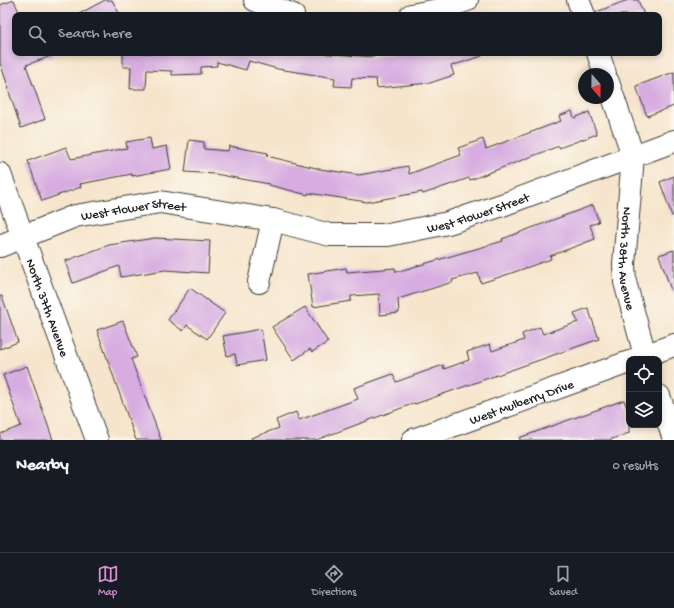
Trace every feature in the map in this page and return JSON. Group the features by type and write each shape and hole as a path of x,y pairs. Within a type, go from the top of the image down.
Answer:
{"street":[{"path":"255,0 285,12"},
{"path":"427,12 438,10 467,0"},
{"path":"578,0 583,12"},
{"path":"599,56 603,68"},
{"path":"614,100 633,156"},
{"name":"West Flower Street","path":"0,246 24,238 75,216 160,202 273,220 330,235 388,235 448,223 505,204 674,141"},
{"name":"North 38th Avenue","path":"633,156 624,264 625,282 638,356"},
{"name":"North 37th Avenue","path":"0,174 97,440"},
{"path":"259,282 273,220"},
{"name":"West Mulberry Drive","path":"647,356 674,346"},
{"name":"West Mulberry Drive","path":"413,440 626,364"},
{"path":"662,405 674,439"}],"building":[{"path":"14,0 19,12 12,12 12,56 51,56 26,65 45,119 21,128 0,63 0,5"},
{"path":"105,0 112,0 118,12 83,12"},
{"path":"628,0 638,0 643,12 596,12"},
{"path":"123,56 482,56 451,66 454,75 430,83 377,88 376,79 352,78 351,87 334,86 335,78 278,69 249,61 246,70 217,62 217,66 201,67 201,74 172,75 172,71 147,70 146,89 130,89 131,67 123,67"},
{"path":"674,72 674,106 647,116 636,86"},
{"path":"572,111 574,118 589,112 597,134 559,148 559,146 470,180 469,178 423,194 422,192 367,202 308,193 308,195 269,184 215,174 185,172 189,140 204,142 204,149 228,151 229,146 268,153 267,156 320,169 359,175 408,166 409,174 461,155 458,148 483,139 486,149 561,121 559,116"},
{"path":"150,138 152,149 167,146 171,169 132,176 132,174 80,184 81,187 42,201 28,161 66,147 71,159 127,148 126,142"},
{"path":"674,176 674,216 672,216 660,182"},
{"path":"593,205 599,222 590,225 595,239 550,256 551,259 481,283 478,273 452,280 453,282 398,299 399,313 380,315 379,294 351,296 351,301 313,307 308,274 346,268 347,272 395,268 396,272 503,241 502,239"},
{"path":"155,238 210,241 208,273 165,270 121,277 119,266 73,283 65,261 109,245"},
{"path":"674,250 674,293 672,293 659,255"},
{"path":"190,288 225,313 207,339 187,325 183,331 168,320"},
{"path":"0,296 2,296 18,342 0,349"},
{"path":"305,307 328,342 312,352 310,349 294,360 272,327"},
{"path":"588,308 599,339 415,403 316,440 252,440 251,438 279,428 276,420 296,412 299,420 358,399 354,388 393,374 396,382 443,365 444,369 469,360 467,352 490,344 492,351 524,340 522,334 540,327 543,334 578,322 574,313"},
{"path":"123,321 137,357 131,359 161,440 136,440 97,330"},
{"path":"261,329 266,360 237,365 235,354 227,356 223,336"},
{"path":"27,366 53,440 0,440 0,434 21,426 3,375"},
{"path":"624,400 626,406 626,428 629,428 629,433 609,440 520,440 519,438"}]}
